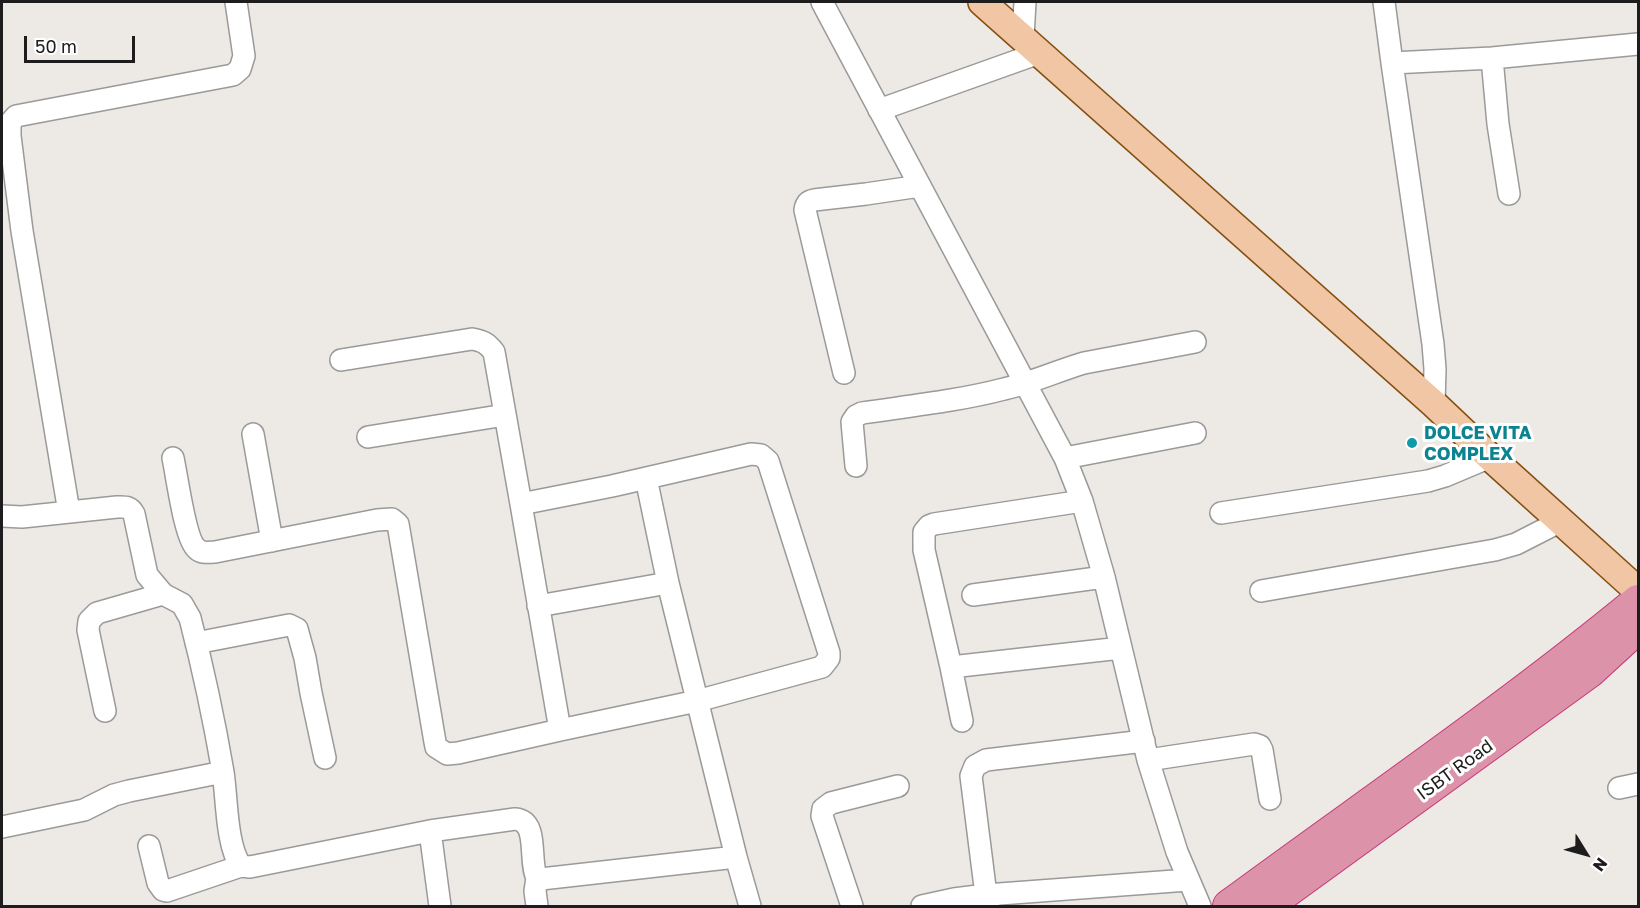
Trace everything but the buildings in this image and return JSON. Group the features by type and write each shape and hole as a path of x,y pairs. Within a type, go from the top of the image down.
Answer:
{"highway":[{"path":"1229,906 1441,753 1588,642 1638,601"},
{"name":"ISBT Road","path":"1266,906 1590,671 1638,627"}],"main road":[{"path":"982,2 1434,404 1638,591"}],"street":[{"path":"69,512 10,208 6,136 10,123 16,116 233,75 240,69 244,56 236,2"},
{"path":"822,2 1065,458 1082,501 1104,577 1146,750 1177,852 1200,906"},
{"path":"879,110 1031,45 1025,2"},
{"path":"1384,2 1433,344 1434,404"},
{"path":"1392,63 1492,58 1638,44"},
{"path":"1492,58 1498,124 1509,194"},
{"path":"844,373 805,210 806,205 808,201 814,200 920,186"},
{"path":"341,360 472,339 483,341 494,352 560,730"},
{"path":"856,466 852,422 862,413 1001,390 1026,384 1084,363 1195,342"},
{"path":"368,437 505,414"},
{"path":"253,434 272,540"},
{"path":"1065,458 1195,434"},
{"path":"173,458 190,537 197,549 207,553 376,520 392,519 395,521 400,528 436,747 447,754 698,701 822,667 829,658 768,461 765,458 751,454 521,504"},
{"path":"1221,513 1428,481 1490,457"},
{"path":"646,478 668,583 750,906"},
{"path":"962,721 924,550 923,538 926,529 934,524 1082,501"},
{"path":"2,516 22,517 125,507 132,510 147,575 163,594 176,599 185,608 190,618 223,772 234,851 241,866"},
{"path":"1261,591 1495,550 1534,535 1561,521"},
{"path":"973,595 1104,577"},
{"path":"538,606 668,583"},
{"path":"105,711 88,630 89,621 97,613 163,594"},
{"path":"196,643 289,625 297,629 326,758"},
{"path":"951,667 1121,648"},
{"path":"988,901 971,776 979,762 1254,744 1260,746 1264,758 1270,799"},
{"path":"2,827 84,810 114,795 129,791 223,772"},
{"path":"852,906 822,812 831,802 898,786"},
{"path":"149,846 158,883 163,890 167,891 241,866 249,867 430,831 519,819 530,830 533,868 537,878 535,891 537,906"},
{"path":"430,831 440,906"},
{"path":"537,878 544,880 736,856"},
{"path":"922,906 954,899 988,901 1188,880"}],"place":[{"name":"DOLCE VITA COMPLEX","path":"1412,443"}]}
